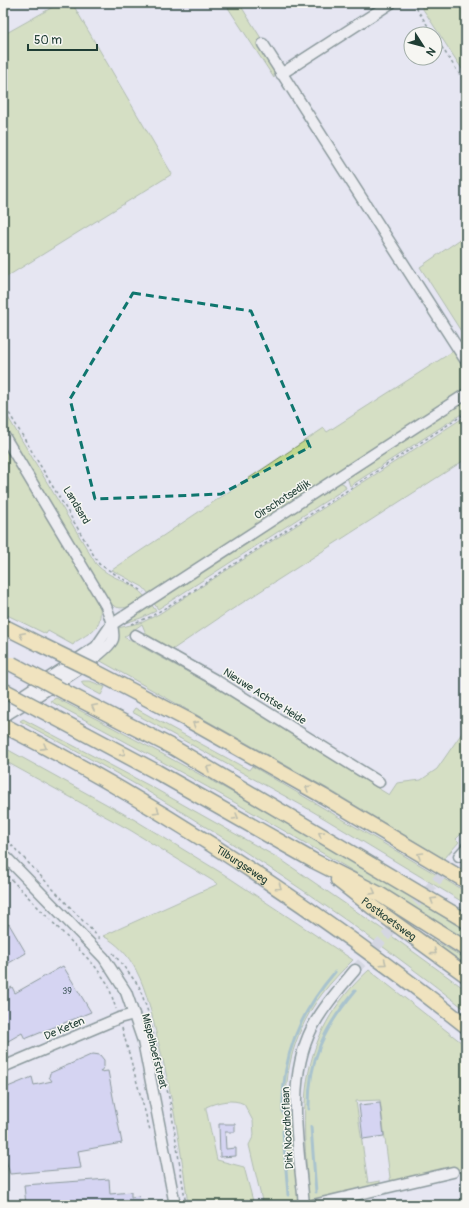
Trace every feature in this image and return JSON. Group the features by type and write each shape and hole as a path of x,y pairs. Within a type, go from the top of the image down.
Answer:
{"highway":[{"path":"3,626 96,672 203,728 466,881"},
{"path":"7,662 174,748 306,824 466,921"},
{"path":"3,690 157,772 314,861 379,894 466,949"},
{"name":"Tilburgseweg","path":"5,723 137,799 265,878 366,950 466,1026"},
{"name":"Postkoetsweg","path":"314,861 371,906 466,975"}],"street":[{"path":"281,74 391,3"},
{"path":"263,44 466,360"},
{"name":"Oirschotsedijk","path":"3,708 96,647 111,625 466,394"},
{"path":"3,434 106,606 110,615 114,633 112,640 98,656 5,723"},
{"name":"Nieuwe Achtse Heide","path":"135,635 217,681 380,782"},
{"name":"Mispelhoefstraat","path":"3,854 104,958 126,992 143,1041 175,1205"},
{"name":"Dirk Noordhoflaan","path":"304,1205 297,1124 297,1074 304,1046 312,1027 325,1007 355,970"},
{"name":"De Keten","path":"3,1067 119,1018 134,1014"},
{"path":"313,1205 454,1172"}],"path":[{"path":"413,3 428,26"},
{"path":"443,49 466,84"},
{"name":"Landsard","path":"3,403 99,564 139,588 150,599"},
{"path":"111,625 125,626 137,622 188,594 466,413"}],"highlighted area":[{"path":"133,293 251,311 310,447 221,494 95,499 70,399"}],"green space":[{"path":"60,3 72,3 172,174 3,279 3,35"},
{"path":"225,3 239,3 269,51 275,65 274,78"},
{"path":"419,3 466,3 466,75 443,40 443,26 434,26"},
{"path":"465,236 466,239 466,339 420,267"},
{"path":"455,350 466,367 466,390 150,595 143,587 112,570 324,428 327,432"},
{"path":"466,399 466,411 350,486 347,477"},
{"path":"3,409 96,564 107,573 134,587 145,597 128,607 123,608 119,608 110,603 3,424"},
{"path":"466,416 466,459 228,612 172,650 147,636 142,624 124,637 213,686 389,795 397,783 421,780 437,769 466,727 466,829 456,839 459,842 444,859 328,789 99,660 103,658 118,633 118,628 143,622 159,614"},
{"path":"3,442 100,606 100,619 96,628 76,641 73,645 48,631 46,634 3,613"},
{"path":"339,482 344,484 346,488 158,609 153,602"},
{"path":"151,604 156,611 141,618 118,625"},
{"path":"90,681 105,687 101,695 84,686 81,682"},
{"path":"56,698 212,781 366,869 466,931 466,940 415,908 260,817 50,701"},
{"path":"135,708 249,770 252,766 466,892 466,904 312,811 132,712"},
{"path":"23,719 150,786 280,859 382,929 466,990 466,1010 389,951 270,868 147,791 20,721"},
{"path":"3,747 135,820 225,875 353,960 329,985 313,1007 298,1036 289,1066 286,1097 287,1113 290,1113 299,1205 263,1205 249,1145 254,1135 253,1121 244,1104 230,1101 220,1102 206,1107 217,1160 244,1167 254,1205 188,1205 172,1099 146,995 140,978 129,959 122,950 103,936 218,884 130,830 3,760"},
{"path":"420,932 466,959 466,967 419,934"},
{"path":"369,970 466,1046 466,1172 461,1173 460,1169 391,1185 380,1100 356,1101 368,1183 380,1181 380,1188 312,1203 309,1201 305,1136 305,1106 308,1077 315,1049 327,1022 344,996"}],"building":[{"path":"9,924 26,953 4,966 8,973 3,976 3,927"},
{"path":"63,966 91,1012 25,1039 22,1033 3,1044 3,992 12,987 15,993"},
{"path":"93,1054 100,1055 104,1060 104,1067 100,1072 108,1071 122,1143 78,1151 81,1168 10,1174 3,1150 3,1089 32,1077 34,1085 52,1081 49,1077 50,1073"},
{"path":"380,1103 384,1136 363,1139 359,1105"},
{"path":"219,1124 235,1124 235,1132 225,1132 226,1149 236,1148 236,1156 220,1157"},
{"path":"109,1179 110,1194 131,1192 131,1197 139,1196 141,1205 26,1205 24,1185"}],"waterway":[{"path":"283,1113 285,1073 295,1037 311,1004 335,972"},
{"path":"309,1109 311,1075 320,1046 335,1018 355,991"},
{"path":"311,1127 316,1192"},
{"path":"283,1131 288,1195"}],"tunnel":[{"path":"355,970 459,856"}]}
